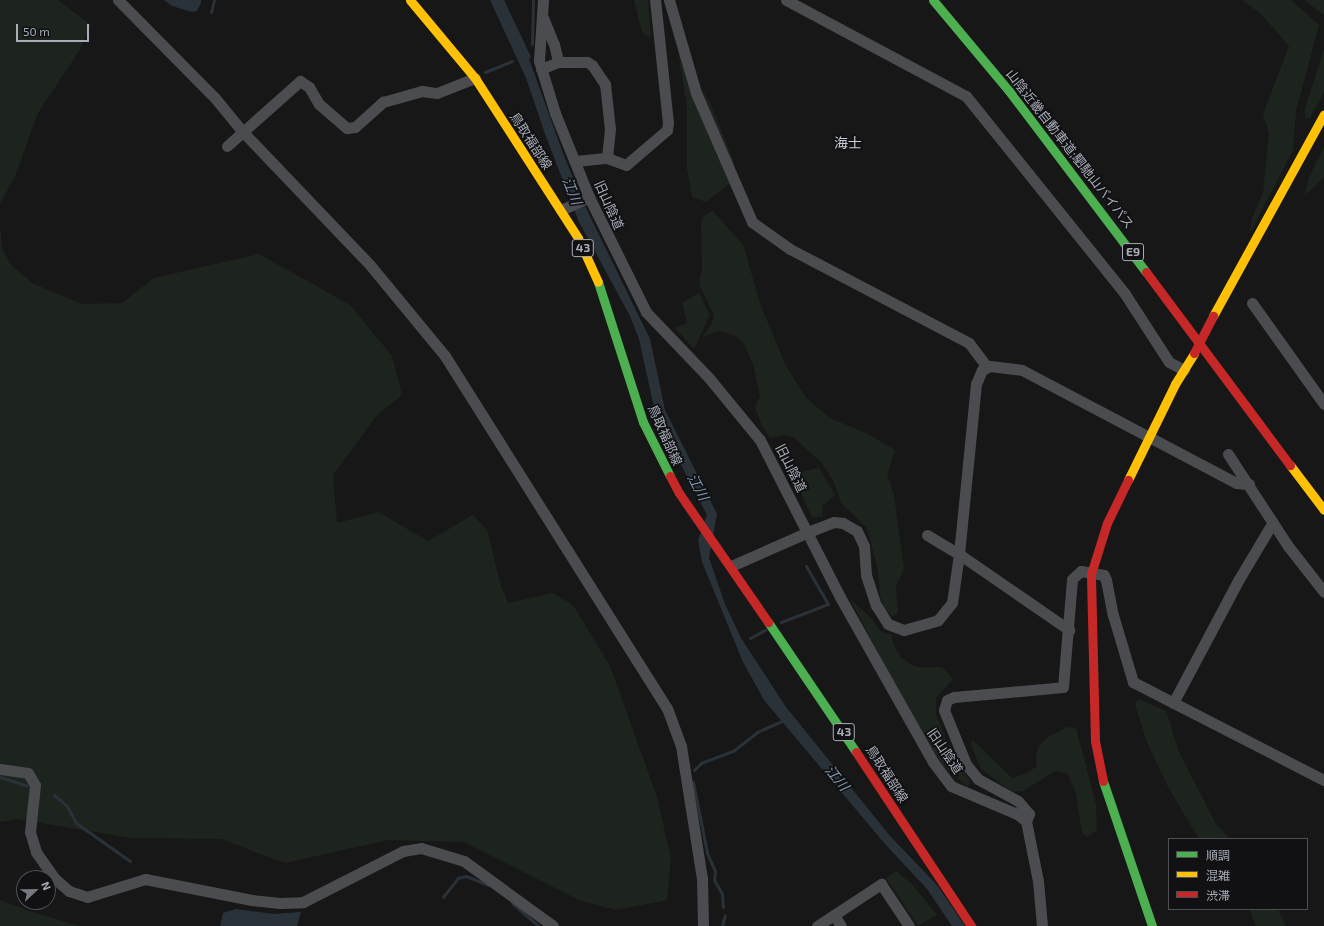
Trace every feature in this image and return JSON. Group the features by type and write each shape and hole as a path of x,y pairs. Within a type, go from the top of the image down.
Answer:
{"main road":[{"name":"鳥取福部線","path":"410,0 424,14 475,78 565,208 604,296 643,422 678,493 731,566 849,740 970,926"},
{"name":"山陰近畿自動車道;駟馳山バイパス","path":"933,0 1009,91 1090,196 1324,510"},
{"name":"山陰近畿自動車道;駟馳山バイパス","path":"944,0 1015,86 1072,160 1324,494"},
{"path":"1152,926 1103,781 1095,741 1091,574 1107,523 1149,437 1213,316 1324,114"}],"street":[{"path":"118,0 215,98 242,131 370,265 432,338 666,708 681,746 702,878 703,926"},
{"name":"旧山陰道","path":"544,0 539,60 555,113 576,161 587,198 646,312 710,378 760,440 808,532 843,604 933,762 951,786 1017,814 1026,821"},
{"path":"576,161 606,158 626,165 665,134 668,127 655,0"},
{"path":"669,0 696,93 752,222 790,249 969,343 987,367"},
{"path":"786,0 966,96 1125,294 1169,362 1184,370"},
{"path":"542,15 554,44 558,62"},
{"path":"542,69 558,62 587,62 605,84 610,129 606,158"},
{"path":"227,146 242,131 300,81 309,87 319,104 347,128 355,127 383,102 422,91 437,93 475,78"},
{"path":"565,208 587,198"},
{"path":"1252,303 1324,404"},
{"path":"731,566 834,522 843,523 857,531 864,546 866,575 876,605 888,624 904,630 938,620 952,603 959,554 976,384 982,370 987,367 1022,370 1236,482 1249,484"},
{"path":"1228,454 1273,522 1324,592"},
{"path":"1173,703 1246,566 1273,522"},
{"path":"927,535 959,554 1069,630"},
{"path":"1042,926 1038,881 1026,821 1029,814 1018,801 978,779 966,764 944,710 947,700 954,697 1063,687 1069,630 1072,579 1081,571 1091,574 1104,575 1113,615 1133,682 1324,780"},
{"path":"0,769 28,773 35,785 30,832 36,852 54,878 69,891 87,897 145,879 252,900 280,903 302,902 404,851 421,848 464,861 553,926"},
{"path":"817,926 881,884 909,926"},
{"path":"834,915 841,926"}],"shaded area":[{"path":"0,0 58,0 91,25 79,51 38,113 15,176 0,204"},
{"path":"634,0 648,0 651,38 642,32"},
{"path":"1242,0 1291,0 1319,25 1296,111 1293,150 1249,235 1252,218 1263,193 1269,133 1263,114 1289,46 1261,14"},
{"path":"1304,0 1324,0 1324,15"},
{"path":"1324,49 1324,92 1310,118 1305,118 1305,108"},
{"path":"678,50 710,103 734,162 733,181 706,202 692,197 687,169 687,106"},
{"path":"1324,147 1324,177 1304,196 1310,175"},
{"path":"713,211 743,245 761,306 786,366 807,399 830,418 868,434 895,450 887,475 894,495 904,569 896,586 898,612 893,617 884,608 880,596 878,570 867,528 841,503 834,482 822,463 793,437 785,435 770,438 762,426 755,407 760,397 754,367 743,342 734,335 719,331 702,337 712,323 714,315 699,284 702,270 701,222 704,216"},
{"path":"0,226 2,248 11,265 32,283 81,304 122,303 154,278 259,254 350,305 392,356 402,395 377,415 333,475 337,523 378,512 428,541 473,515 487,530 500,583 508,603 553,593 573,605 610,666 657,797 671,859 667,900 616,910 581,901 464,842 388,840 285,863 221,839 131,838 17,819 0,822"},
{"path":"699,293 710,315 694,349 675,328 687,323 682,303"},
{"path":"819,468 835,495 822,506 823,517 812,517 792,474"},
{"path":"850,599 872,619 880,631 892,635 893,644 901,658 916,667 942,667 953,679 936,698 936,714 949,748 970,781 968,787 942,765 912,718"},
{"path":"1139,699 1166,711 1179,752 1216,824 1229,838 1198,838 1167,785 1146,740 1135,704"},
{"path":"1067,727 1076,728 1096,805 1097,830 1087,837 1082,833 1076,793 1067,773 1055,771 1023,791 1012,792 981,769 971,745 972,739 1012,778 1026,774 1037,766 1036,756 1038,748 1046,738"},
{"path":"896,871 912,884 937,915 918,926 886,878"},
{"path":"0,900 16,906 16,910 26,910 79,926 0,926"},
{"path":"1249,910 1278,910 1286,926 1256,926"}],"water":[{"path":"164,0 201,0 201,3 197,11 192,12 172,6"},
{"name":"江川","path":"490,0 504,0 531,57 529,59 564,156 584,204 650,339 665,410 717,514 709,558 725,604 741,638 786,707 890,836 937,885 965,926 952,926 927,889 885,844 764,700 743,662 702,562 698,540 707,515 656,416 639,339 630,316 579,222 545,134 526,78"},
{"path":"236,909 274,914 301,912 297,926 220,926 223,913"}],"waterway":[{"path":"211,12 214,0"},
{"path":"532,44 533,0"},
{"path":"485,72 512,61"},
{"path":"781,622 828,604 806,566"},
{"path":"750,638 765,630"},
{"path":"694,770 701,763 733,751 757,732 784,720"},
{"path":"0,777 27,786"},
{"path":"693,782 707,853 715,871 714,880 722,894 723,907"},
{"path":"54,795 67,806 76,823 130,861"},
{"path":"443,897 458,878 466,876 488,885"},
{"path":"512,903 538,926"},
{"path":"722,926 725,915"}],"traffic: fast":[{"path":"933,0 1009,91 1146,272"},
{"path":"598,282 643,422 670,476"},
{"path":"768,622 856,752"},
{"path":"1103,781 1152,926"}],"traffic: slow":[{"path":"410,0 475,78 578,238 598,282"},
{"path":"1213,316 1324,114"},
{"path":"1128,480 1175,384 1194,353"},
{"path":"1290,465 1324,510"}],"traffic: jam":[{"path":"1146,272 1290,465"},
{"path":"1194,353 1213,316"},
{"path":"670,476 679,493 768,622"},
{"path":"1103,781 1095,741 1091,574 1107,523 1128,480"},
{"path":"856,752 971,926"}],"district":[{"name":"海士","path":"848,143"}]}
